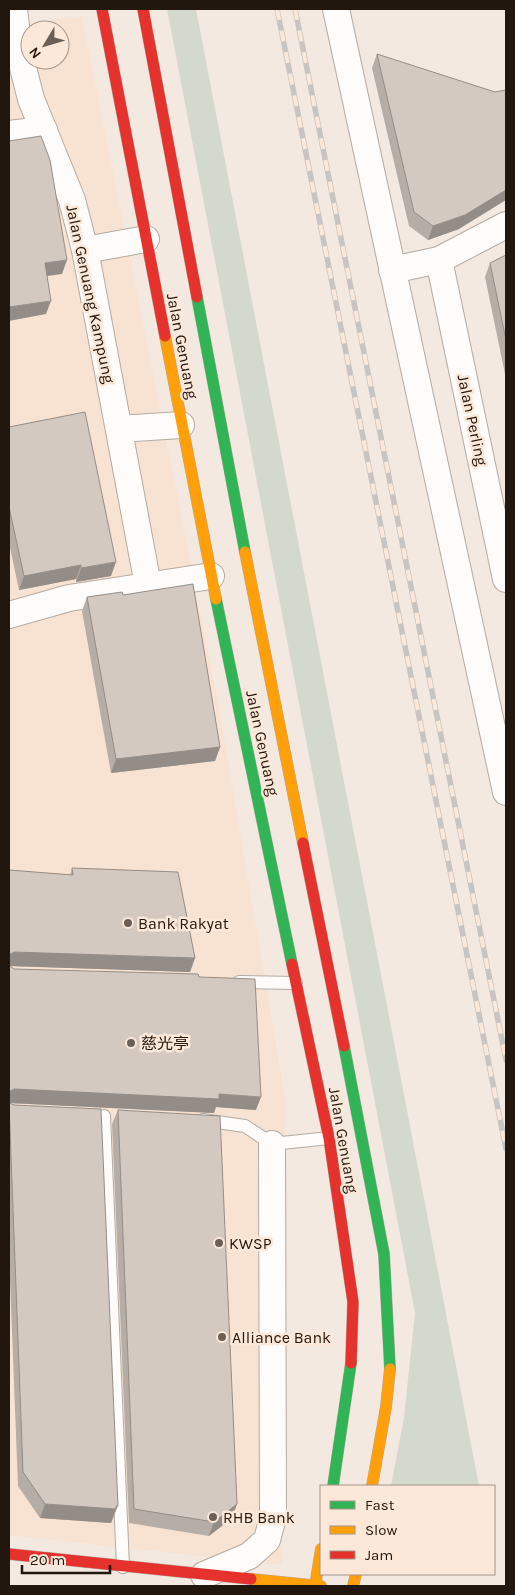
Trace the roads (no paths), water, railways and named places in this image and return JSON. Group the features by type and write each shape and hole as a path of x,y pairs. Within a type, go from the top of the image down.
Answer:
{"main road":[{"name":"Jalan Genuang","path":"102,9 181,426 329,1138 353,1302 351,1370 333,1485"},
{"name":"Jalan Genuang","path":"143,9 252,589 363,1137 384,1254 390,1364 386,1407 372,1485"},
{"path":"9,1554 317,1586 320,1558"}],"street":[{"name":"Jalan Genuang Kampung","path":"14,9 19,52 30,99 72,200 85,250 148,585"},
{"path":"336,9 392,270 499,723 506,792"},
{"path":"9,134 44,130"},
{"path":"392,270 439,260 506,225"},
{"path":"85,250 146,238"},
{"name":"Jalan Perling","path":"439,260 506,577"},
{"path":"119,429 181,426"},
{"path":"9,615 69,598 212,576"},
{"path":"204,1575 249,1556 267,1540 273,1517 272,1144"}],"lane":[{"path":"222,982 296,983"},
{"path":"104,1116 122,1567"},
{"path":"188,1119 245,1126 272,1144 329,1138"}],"railway":[{"path":"277,9 506,1149"},
{"path":"295,9 506,1060"}],"place":[{"name":"Bank Rakyat","path":"128,923"},
{"name":"慈光亭","path":"131,1043"},
{"name":"KWSP","path":"219,1243"},
{"name":"Alliance Bank","path":"222,1337"},
{"name":"RHB Bank","path":"213,1517"}]}
